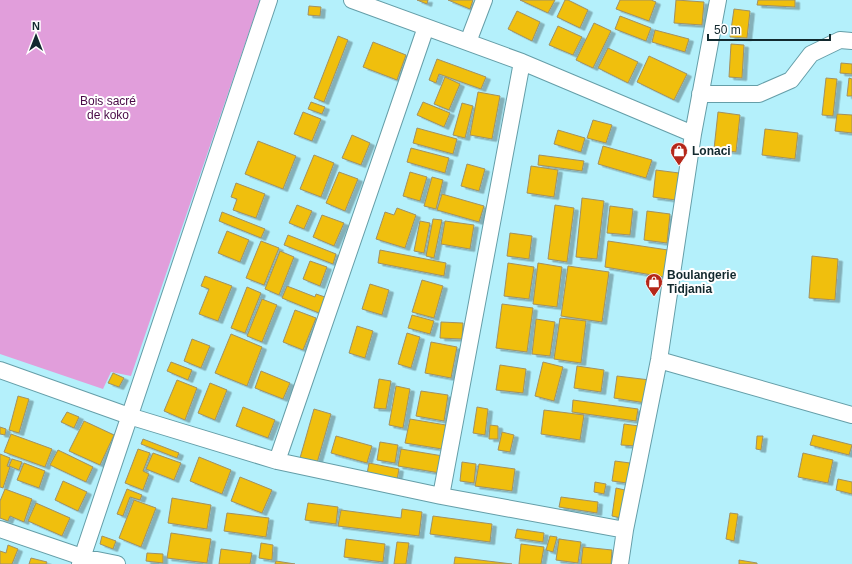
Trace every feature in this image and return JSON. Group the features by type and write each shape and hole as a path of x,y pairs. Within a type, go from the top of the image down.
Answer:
{"street":[{"path":"81,561 269,0"},
{"path":"352,0 522,62 693,134"},
{"path":"468,42 484,0"},
{"path":"620,564 625,530 659,360 693,134 718,0"},
{"path":"278,461 426,27"},
{"path":"700,94 759,94 791,80 811,54 840,40 852,41"},
{"path":"441,496 522,62"},
{"path":"659,360 852,415"},
{"path":"0,370 129,416 278,461 441,496 625,530"},
{"path":"0,529 81,561 117,564"}],"green space":[{"name":"Bois sacré de koko","path":"0,0 260,0 131,376 111,372 103,389 0,354"}],"building":[{"path":"417,0 428,0 427,4"},
{"path":"448,0 473,0 470,9"},
{"path":"520,0 555,0 548,13"},
{"path":"565,0 588,10 580,28 557,17"},
{"path":"620,0 651,0 656,2 649,21 616,9"},
{"path":"676,0 704,2 702,25 674,23"},
{"path":"758,0 795,0 795,7 757,5"},
{"path":"309,6 321,7 320,16 308,15"},
{"path":"734,9 750,11 747,38 730,37"},
{"path":"517,11 540,22 532,41 508,29"},
{"path":"620,16 651,28 646,41 615,29"},
{"path":"594,23 611,31 593,68 576,60"},
{"path":"558,26 582,37 573,55 549,45"},
{"path":"655,30 689,39 685,52 652,42"},
{"path":"338,36 348,40 324,102 314,98"},
{"path":"373,42 406,55 397,80 363,67"},
{"path":"731,44 744,45 742,78 729,77"},
{"path":"608,48 638,62 628,83 598,68"},
{"path":"649,56 687,74 674,100 637,82"},
{"path":"437,59 486,77 481,89 439,74 436,83 429,80"},
{"path":"841,63 852,64 852,74 840,73"},
{"path":"445,77 460,84 449,110 434,104"},
{"path":"826,78 837,79 833,116 822,115"},
{"path":"849,78 852,79 852,96 847,96"},
{"path":"478,92 500,96 492,139 470,135"},
{"path":"311,102 325,107 322,114 308,109"},
{"path":"423,102 450,113 444,127 417,115"},
{"path":"462,103 473,106 465,138 453,135"},
{"path":"303,112 321,119 312,141 294,134"},
{"path":"718,112 740,115 736,152 714,149"},
{"path":"837,114 852,115 852,133 835,131"},
{"path":"593,120 612,125 606,143 587,138"},
{"path":"417,128 457,139 453,154 413,143"},
{"path":"765,129 798,133 795,159 762,155"},
{"path":"558,130 585,138 581,152 554,144"},
{"path":"352,135 370,143 361,165 342,158"},
{"path":"258,141 296,156 283,189 245,174"},
{"path":"603,146 652,160 646,178 598,164"},
{"path":"411,148 449,158 445,173 407,162"},
{"path":"314,155 334,163 321,197 300,189"},
{"path":"539,155 584,161 582,171 538,165"},
{"path":"467,164 485,169 479,191 461,186"},
{"path":"531,166 558,170 554,197 527,193"},
{"path":"656,170 679,173 676,200 653,197"},
{"path":"339,172 358,179 345,211 326,203"},
{"path":"410,172 427,177 420,201 403,196"},
{"path":"432,177 443,180 436,209 424,206"},
{"path":"236,183 265,194 256,218 233,210 237,199 231,197"},
{"path":"442,194 484,206 479,222 437,210"},
{"path":"582,198 604,201 597,259 576,257"},
{"path":"297,205 312,211 304,229 289,223"},
{"path":"555,205 574,208 567,262 548,259"},
{"path":"610,206 633,209 630,235 607,233"},
{"path":"397,208 416,215 405,248 376,239 385,212 394,215"},
{"path":"647,211 670,214 667,243 644,240"},
{"path":"222,212 265,229 261,238 219,221"},
{"path":"322,215 344,223 334,246 313,237"},
{"path":"433,219 442,220 434,258 426,256"},
{"path":"420,221 430,223 424,253 414,251"},
{"path":"445,221 474,225 470,249 441,244"},
{"path":"227,231 249,240 240,262 218,253"},
{"path":"510,233 532,236 529,259 507,256"},
{"path":"288,235 336,254 333,264 284,245"},
{"path":"261,241 279,248 264,285 246,278"},
{"path":"608,241 668,250 664,277 605,267"},
{"path":"380,250 446,263 444,276 378,263"},
{"path":"280,251 294,257 279,295 265,289"},
{"path":"812,256 838,259 835,300 809,298"},
{"path":"310,261 327,267 320,286 303,279"},
{"path":"508,263 534,267 529,299 504,296"},
{"path":"538,263 562,267 557,307 533,304"},
{"path":"568,266 609,272 602,322 561,316"},
{"path":"205,276 232,286 218,321 199,314 209,289 201,286"},
{"path":"422,280 443,286 434,318 412,312"},
{"path":"370,284 389,290 382,315 362,309"},
{"path":"287,286 315,297 316,294 325,297 319,313 282,298"},
{"path":"247,287 261,293 245,333 231,328"},
{"path":"262,299 277,305 262,342 247,336"},
{"path":"502,304 533,308 527,352 496,348"},
{"path":"295,310 316,318 303,350 283,342"},
{"path":"412,315 434,321 430,334 408,328"},
{"path":"560,318 586,321 581,363 554,359"},
{"path":"536,319 555,322 550,356 532,354"},
{"path":"441,322 463,323 462,339 440,338"},
{"path":"357,326 373,331 365,358 349,353"},
{"path":"407,333 420,337 411,368 398,364"},
{"path":"231,334 262,347 247,386 215,373"},
{"path":"192,339 210,346 201,368 184,361"},
{"path":"431,342 457,347 451,378 425,373"},
{"path":"171,362 192,370 188,380 167,371"},
{"path":"543,362 563,367 554,401 535,396"},
{"path":"500,365 526,369 523,393 496,390"},
{"path":"577,366 604,370 601,392 574,388"},
{"path":"261,371 290,383 283,399 255,388"},
{"path":"113,373 124,378 119,387 108,383"},
{"path":"617,376 650,380 646,403 614,398"},
{"path":"379,379 391,381 386,409 374,408"},
{"path":"177,380 197,388 185,420 164,411"},
{"path":"210,383 227,390 215,420 198,413"},
{"path":"396,386 410,389 403,428 389,425"},
{"path":"421,391 448,395 444,421 416,416"},
{"path":"18,396 29,399 19,433 9,430"},
{"path":"573,400 638,409 636,421 572,412"},
{"path":"243,407 275,420 268,438 236,426"},
{"path":"477,407 488,409 485,435 473,433"},
{"path":"314,409 331,414 317,463 300,458"},
{"path":"544,410 584,415 580,440 541,434"},
{"path":"67,412 79,417 74,428 61,422"},
{"path":"410,419 446,425 442,449 405,443"},
{"path":"84,421 114,435 100,465 69,451"},
{"path":"624,424 639,426 636,446 621,445"},
{"path":"490,425 498,426 498,439 489,439"},
{"path":"0,427 6,429 5,435 0,434"},
{"path":"502,432 514,435 510,452 498,450"},
{"path":"11,434 52,449 45,467 4,452"},
{"path":"813,435 852,445 849,455 810,445"},
{"path":"336,436 372,446 367,463 331,453"},
{"path":"757,436 763,436 761,450 756,449"},
{"path":"143,439 179,453 177,458 141,444"},
{"path":"380,442 398,445 395,463 377,460"},
{"path":"138,449 150,453 143,471 149,474 143,490 125,483"},
{"path":"401,449 443,456 440,473 398,466"},
{"path":"58,450 93,467 86,482 50,465"},
{"path":"153,453 181,463 174,480 146,469"},
{"path":"803,453 833,460 828,483 798,477"},
{"path":"0,454 10,458 7,466 10,467 3,488 0,487"},
{"path":"199,457 231,470 222,494 190,481"},
{"path":"12,459 22,462 19,470 9,466"},
{"path":"615,461 630,463 627,483 612,481"},
{"path":"462,462 476,464 474,483 460,481"},
{"path":"24,463 45,471 39,488 17,480"},
{"path":"369,463 399,469 397,480 367,474"},
{"path":"479,464 515,469 512,491 475,486"},
{"path":"240,477 272,490 262,513 231,501"},
{"path":"838,479 852,482 852,494 836,490"},
{"path":"63,481 87,492 78,511 55,500"},
{"path":"595,482 606,484 604,494 594,492"},
{"path":"616,488 625,490 621,518 612,516"},
{"path":"5,489 32,499 24,522 10,516 8,521 0,518 0,501"},
{"path":"127,489 142,495 140,500 130,497 123,516 117,514"},
{"path":"561,497 598,502 597,513 559,507"},
{"path":"172,498 211,505 207,529 168,523"},
{"path":"134,500 156,508 141,547 119,538"},
{"path":"36,503 70,518 62,536 28,521"},
{"path":"308,503 338,507 336,524 305,520"},
{"path":"402,509 422,512 419,536 338,526 341,510 401,518"},
{"path":"227,513 269,518 266,537 224,531"},
{"path":"730,513 738,514 734,541 726,539"},
{"path":"433,516 492,524 490,542 430,534"},
{"path":"517,529 544,533 543,542 515,538"},
{"path":"171,533 211,539 207,563 167,558"},
{"path":"102,536 116,541 113,549 100,544"},
{"path":"550,536 557,537 553,552 546,550"},
{"path":"346,539 385,544 383,562 344,557"},
{"path":"559,539 581,542 578,563 556,560"},
{"path":"397,542 409,543 406,564 394,564"},
{"path":"261,543 273,545 272,560 259,558"},
{"path":"521,544 544,547 541,564 519,564"},
{"path":"8,545 18,549 12,564 0,564 0,551 6,553"},
{"path":"583,547 612,550 611,564 581,564"},
{"path":"221,549 252,553 250,564 219,564"},
{"path":"147,553 163,554 163,563 146,561"},
{"path":"455,557 512,564 454,564"},
{"path":"31,558 47,562 46,564 29,564"},
{"path":"739,560 757,563 757,564 739,564"},
{"path":"276,561 295,564 275,564"}],"place":[{"name":"Lonaci","path":"679,166"},
{"name":"Boulangerie Tidjania","path":"654,297"}]}
